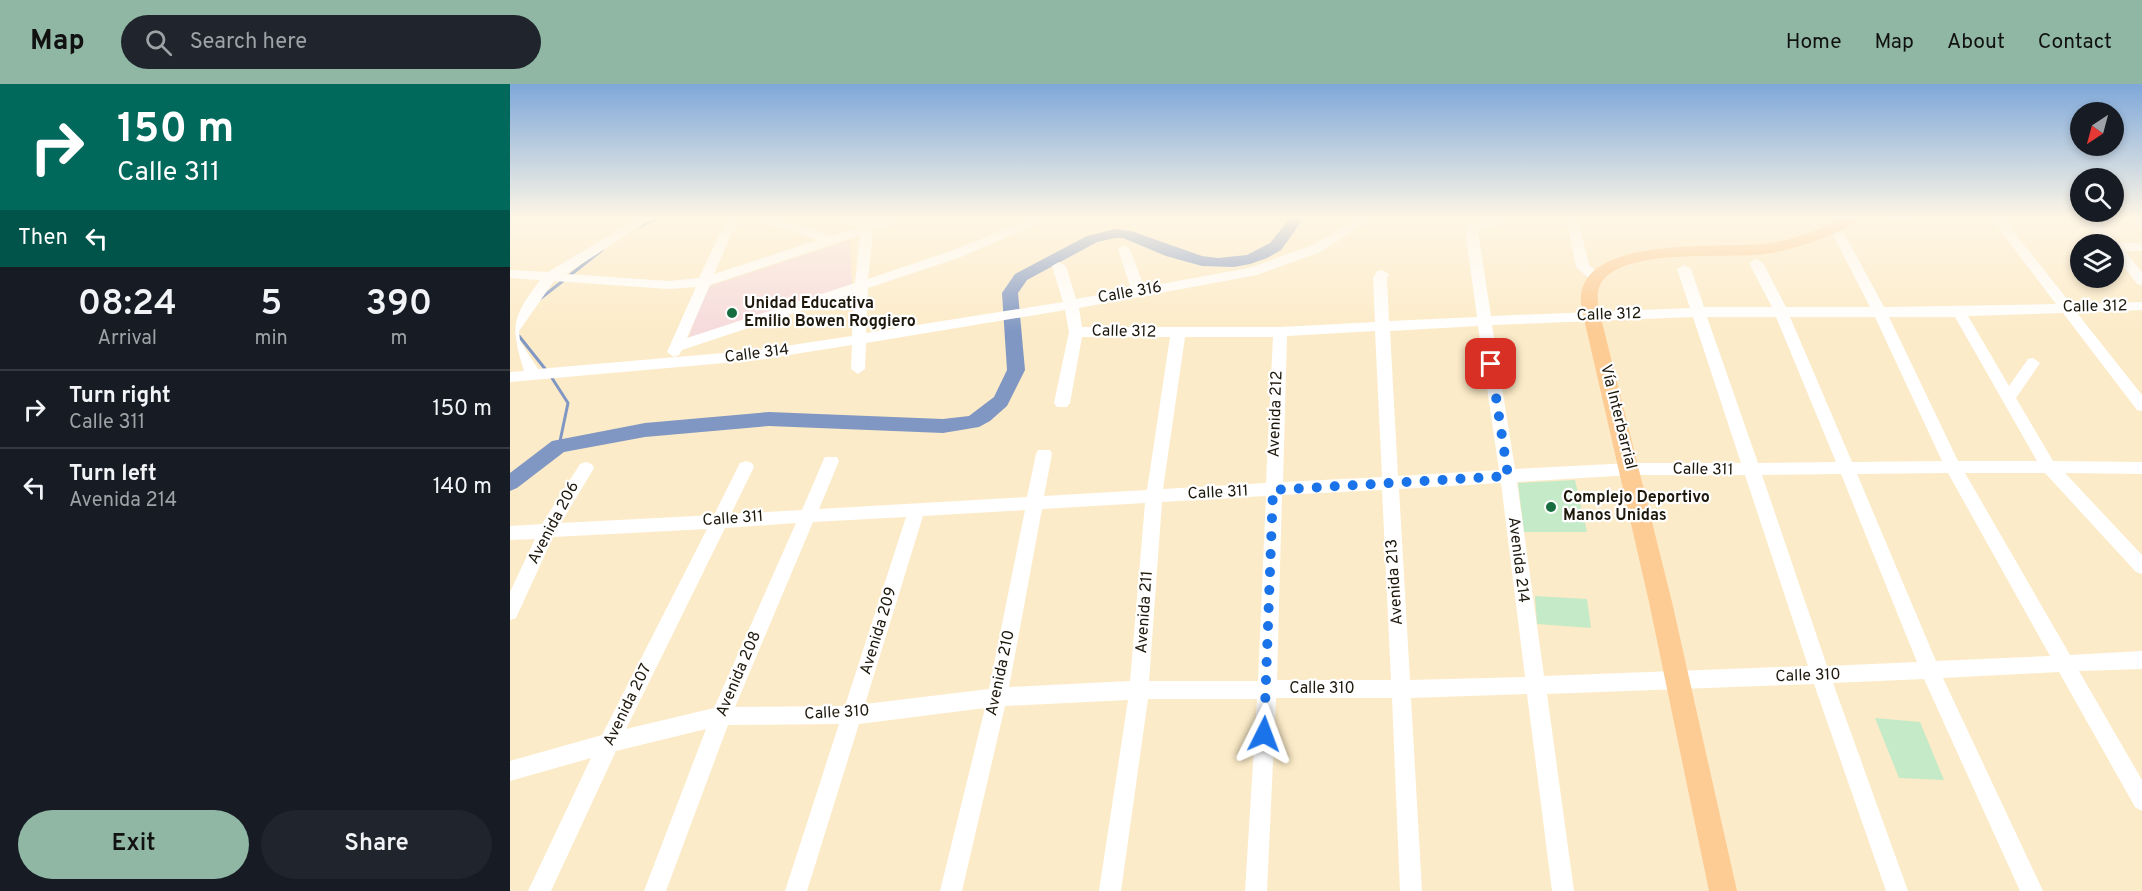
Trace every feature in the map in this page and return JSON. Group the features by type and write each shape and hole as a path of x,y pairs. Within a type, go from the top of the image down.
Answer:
{"main road":[{"path":"1597,278 1619,263 1641,256"},
{"name":"Vía Interbarrial","path":"1597,278 1589,292 1592,315 1631,469 1680,681 1723,891"}],"street":[{"path":"535,376 513,341 512,331 516,322 552,278 587,256"},
{"path":"668,364 716,256"},
{"path":"510,274 669,285 705,282 783,256"},
{"path":"858,369 864,256"},
{"path":"676,347 951,256"},
{"path":"1126,256 1139,292"},
{"name":"Calle 316","path":"1003,317 1261,269 1298,256"},
{"name":"Avenida 214","path":"1475,256 1508,476 1563,891"},
{"path":"1580,256 1583,267 1597,278"},
{"path":"1850,256 1879,311 1953,467 2142,800"},
{"path":"2026,256 2142,406"},
{"path":"2124,259 2142,281"},
{"path":"1756,263 1782,313 1930,670 2032,891"},
{"path":"1059,266 1071,304 1076,332 1062,403"},
{"path":"1684,269 1821,675 1897,891"},
{"name":"Avenida 213","path":"1382,274 1380,278 1389,483 1402,689 1411,891"},
{"name":"Calle 312","path":"1076,332 1280,332 1592,315 1699,312 1959,312 2142,306"},
{"path":"1959,312 2048,466 2142,567"},
{"name":"Calle 314","path":"510,377 567,374 758,355 1003,317"},
{"name":"Avenida 212","path":"1256,891 1267,689 1280,332"},
{"name":"Avenida 211","path":"1110,891 1139,690 1154,496 1178,333"},
{"path":"2008,397 2033,363"},
{"name":"Avenida 210","path":"951,891 997,697 1044,454"},
{"name":"Avenida 208","path":"655,891 721,716 831,461"},
{"name":"Calle 311","path":"510,533 1631,469 1753,470 2048,466 2142,468"},
{"name":"Avenida 207","path":"539,891 609,743 746,467"},
{"name":"Avenida 206","path":"510,612 547,531 586,468"},
{"name":"Avenida 209","path":"796,891 917,508"},
{"name":"Calle 310","path":"510,771 609,743 721,716 853,714 997,697 1139,690 1402,689 1680,681 2142,660"}],"shaded area":[{"name":"Unidad Educativa Emilio Bowen Roggiero","path":"802,256 851,256 852,285 688,339 707,287"}],"green space":[{"name":"Complejo Deportivo Manos Unidas","path":"1575,480 1587,532 1524,532 1518,483"},
{"path":"1535,596 1587,599 1591,628 1537,624"},
{"path":"1875,718 1920,722 1944,780 1899,778"}],"waterway":[{"path":"569,276 595,256"},
{"path":"510,483 559,446 645,430 769,419 943,426 973,422 984,416 1001,401 1016,370 1010,293 1021,277 1061,256"},
{"path":"1183,256 1218,263 1234,262 1258,256"},
{"path":"541,298 564,280"},
{"path":"519,336 546,370"},
{"path":"550,375 568,403 559,446"}],"place":[{"name":"Unidad Educativa Emilio Bowen Roggiero","path":"732,313"},
{"name":"Complejo Deportivo Manos Unidas","path":"1551,507"}],"route":[{"path":"1264,734 1273,490 1508,476 1491,364"}]}
